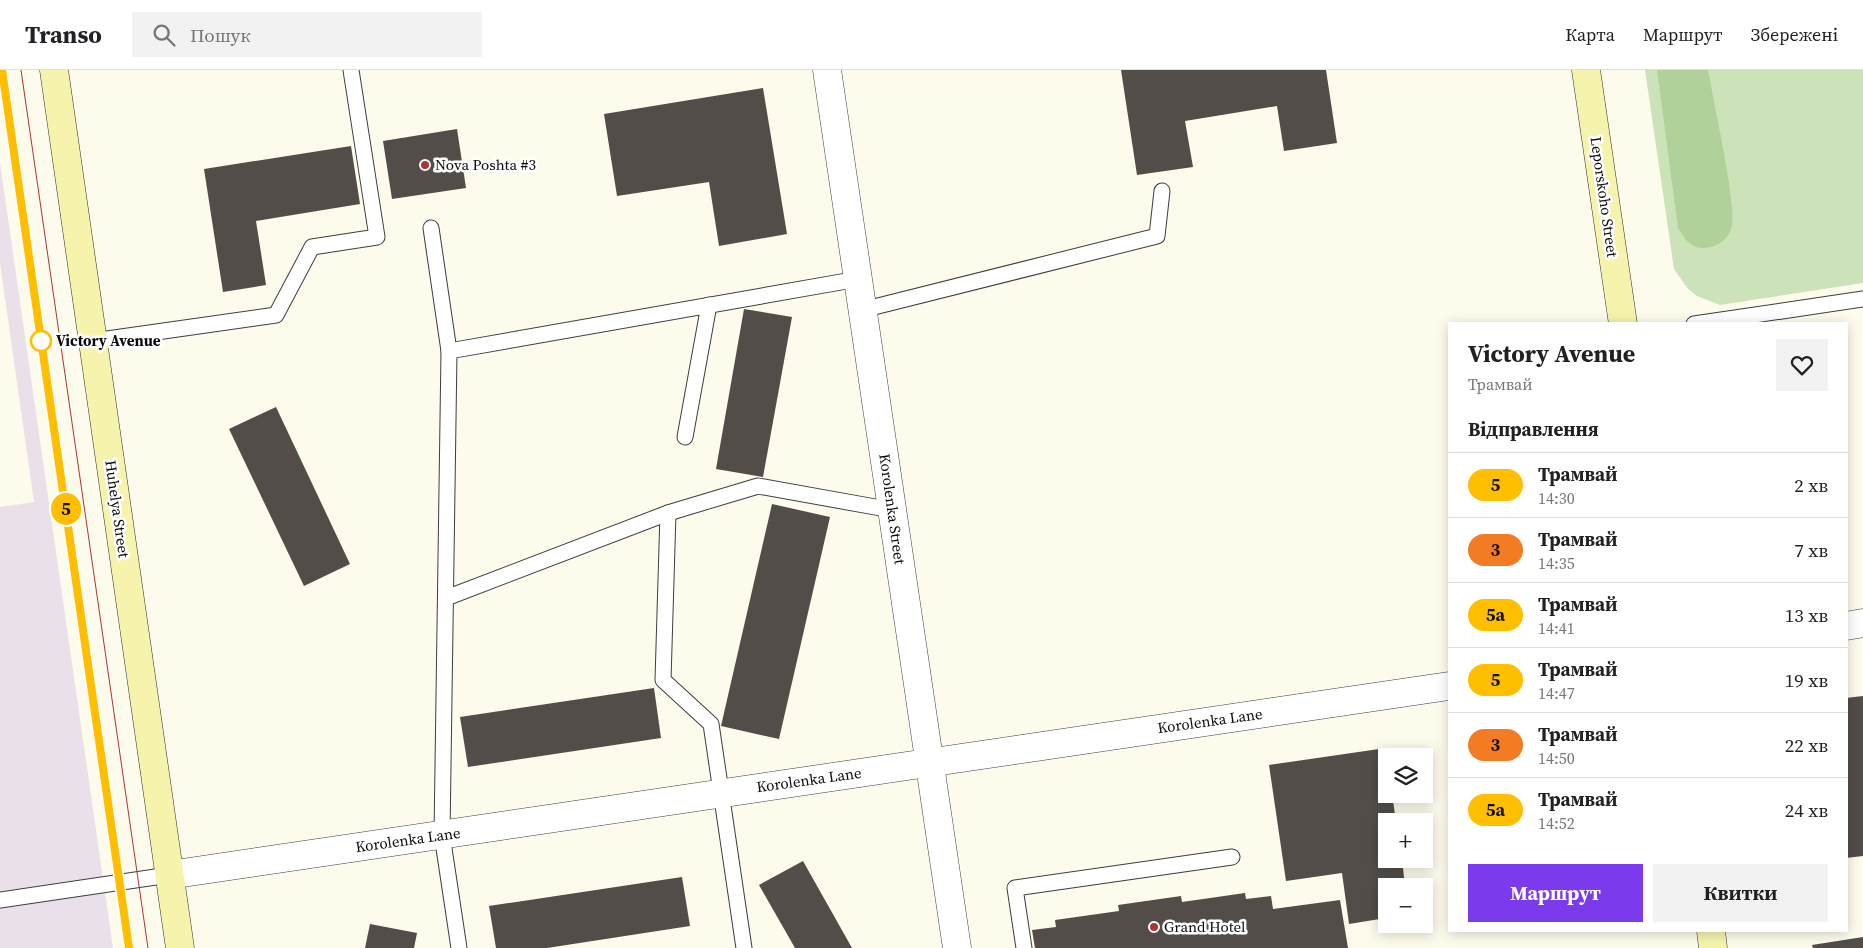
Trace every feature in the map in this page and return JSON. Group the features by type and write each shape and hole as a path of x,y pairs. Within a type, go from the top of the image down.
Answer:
{"street":[{"name":"Huhelya Street","path":"54,70 180,948"},
{"name":"Korolenka Street","path":"827,70 957,948"},
{"name":"Leporskoho Street","path":"1586,70 1622,322"},
{"path":"1848,626 1863,623"},
{"name":"Korolenka Lane","path":"169,875 1448,686"},
{"path":"1711,932 1713,948"}],"lane":[{"path":"93,341 276,315 312,247 377,237 351,70"},
{"path":"862,310 1158,236 1162,190"},
{"path":"430,228 450,351 442,835 459,948"},
{"path":"450,351 858,279"},
{"path":"1708,322 1863,299"},
{"path":"685,437 709,306"},
{"path":"446,598 668,513 758,486 892,510"},
{"path":"668,513 663,680 711,724 744,948"},
{"path":"1024,948 1015,888 1232,857"},
{"path":"0,900 169,875"}],"shaded area":[{"path":"0,163 113,948 0,948 0,507 34,502 0,263"}],"green space":[{"path":"1645,70 1863,70 1863,283 1720,305 1697,296 1688,289 1674,269"},
{"path":"1657,70 1708,70 1727,169 1733,214 1731,230 1722,242 1708,248 1698,248 1691,244 1685,239 1678,228"}],"building":[{"path":"1121,70 1326,70 1337,143 1284,151 1277,106 1185,121 1193,167 1137,175"},
{"path":"763,88 787,234 719,246 709,182 617,196 604,114"},
{"path":"457,129 466,188 392,199 383,141"},
{"path":"351,146 360,204 256,221 266,285 223,292 204,169"},
{"path":"744,309 792,317 763,477 716,469"},
{"path":"276,407 350,564 304,586 229,429"},
{"path":"772,504 830,517 779,739 721,726"},
{"path":"654,688 661,738 468,767 460,717"},
{"path":"1863,696 1863,856 1848,858 1848,698"},
{"path":"1378,749 1378,803 1393,803 1395,813 1378,813 1378,868 1403,868 1404,878 1378,878 1378,919 1349,924 1342,873 1286,881 1269,765"},
{"path":"803,861 852,948 795,948 759,885"},
{"path":"682,877 690,926 547,948 496,948 489,906"},
{"path":"1245,893 1246,899 1271,896 1273,909 1340,900 1348,948 1035,948 1032,930 1056,927 1055,920 1119,911 1118,905 1181,896 1182,902"},
{"path":"370,924 417,933 414,948 365,948"},
{"path":"1863,937 1863,948 1813,948 1812,945"}],"tram line":[{"path":"2,70 129,948"},
{"name":"5","path":"2,70 129,948"},
{"path":"21,70 148,948"}],"place":[{"name":"Nova Poshta #3","path":"425,165"},
{"name":"Victory Avenue","path":"41,341"},
{"name":"Grand Hotel","path":"1154,927"}]}
